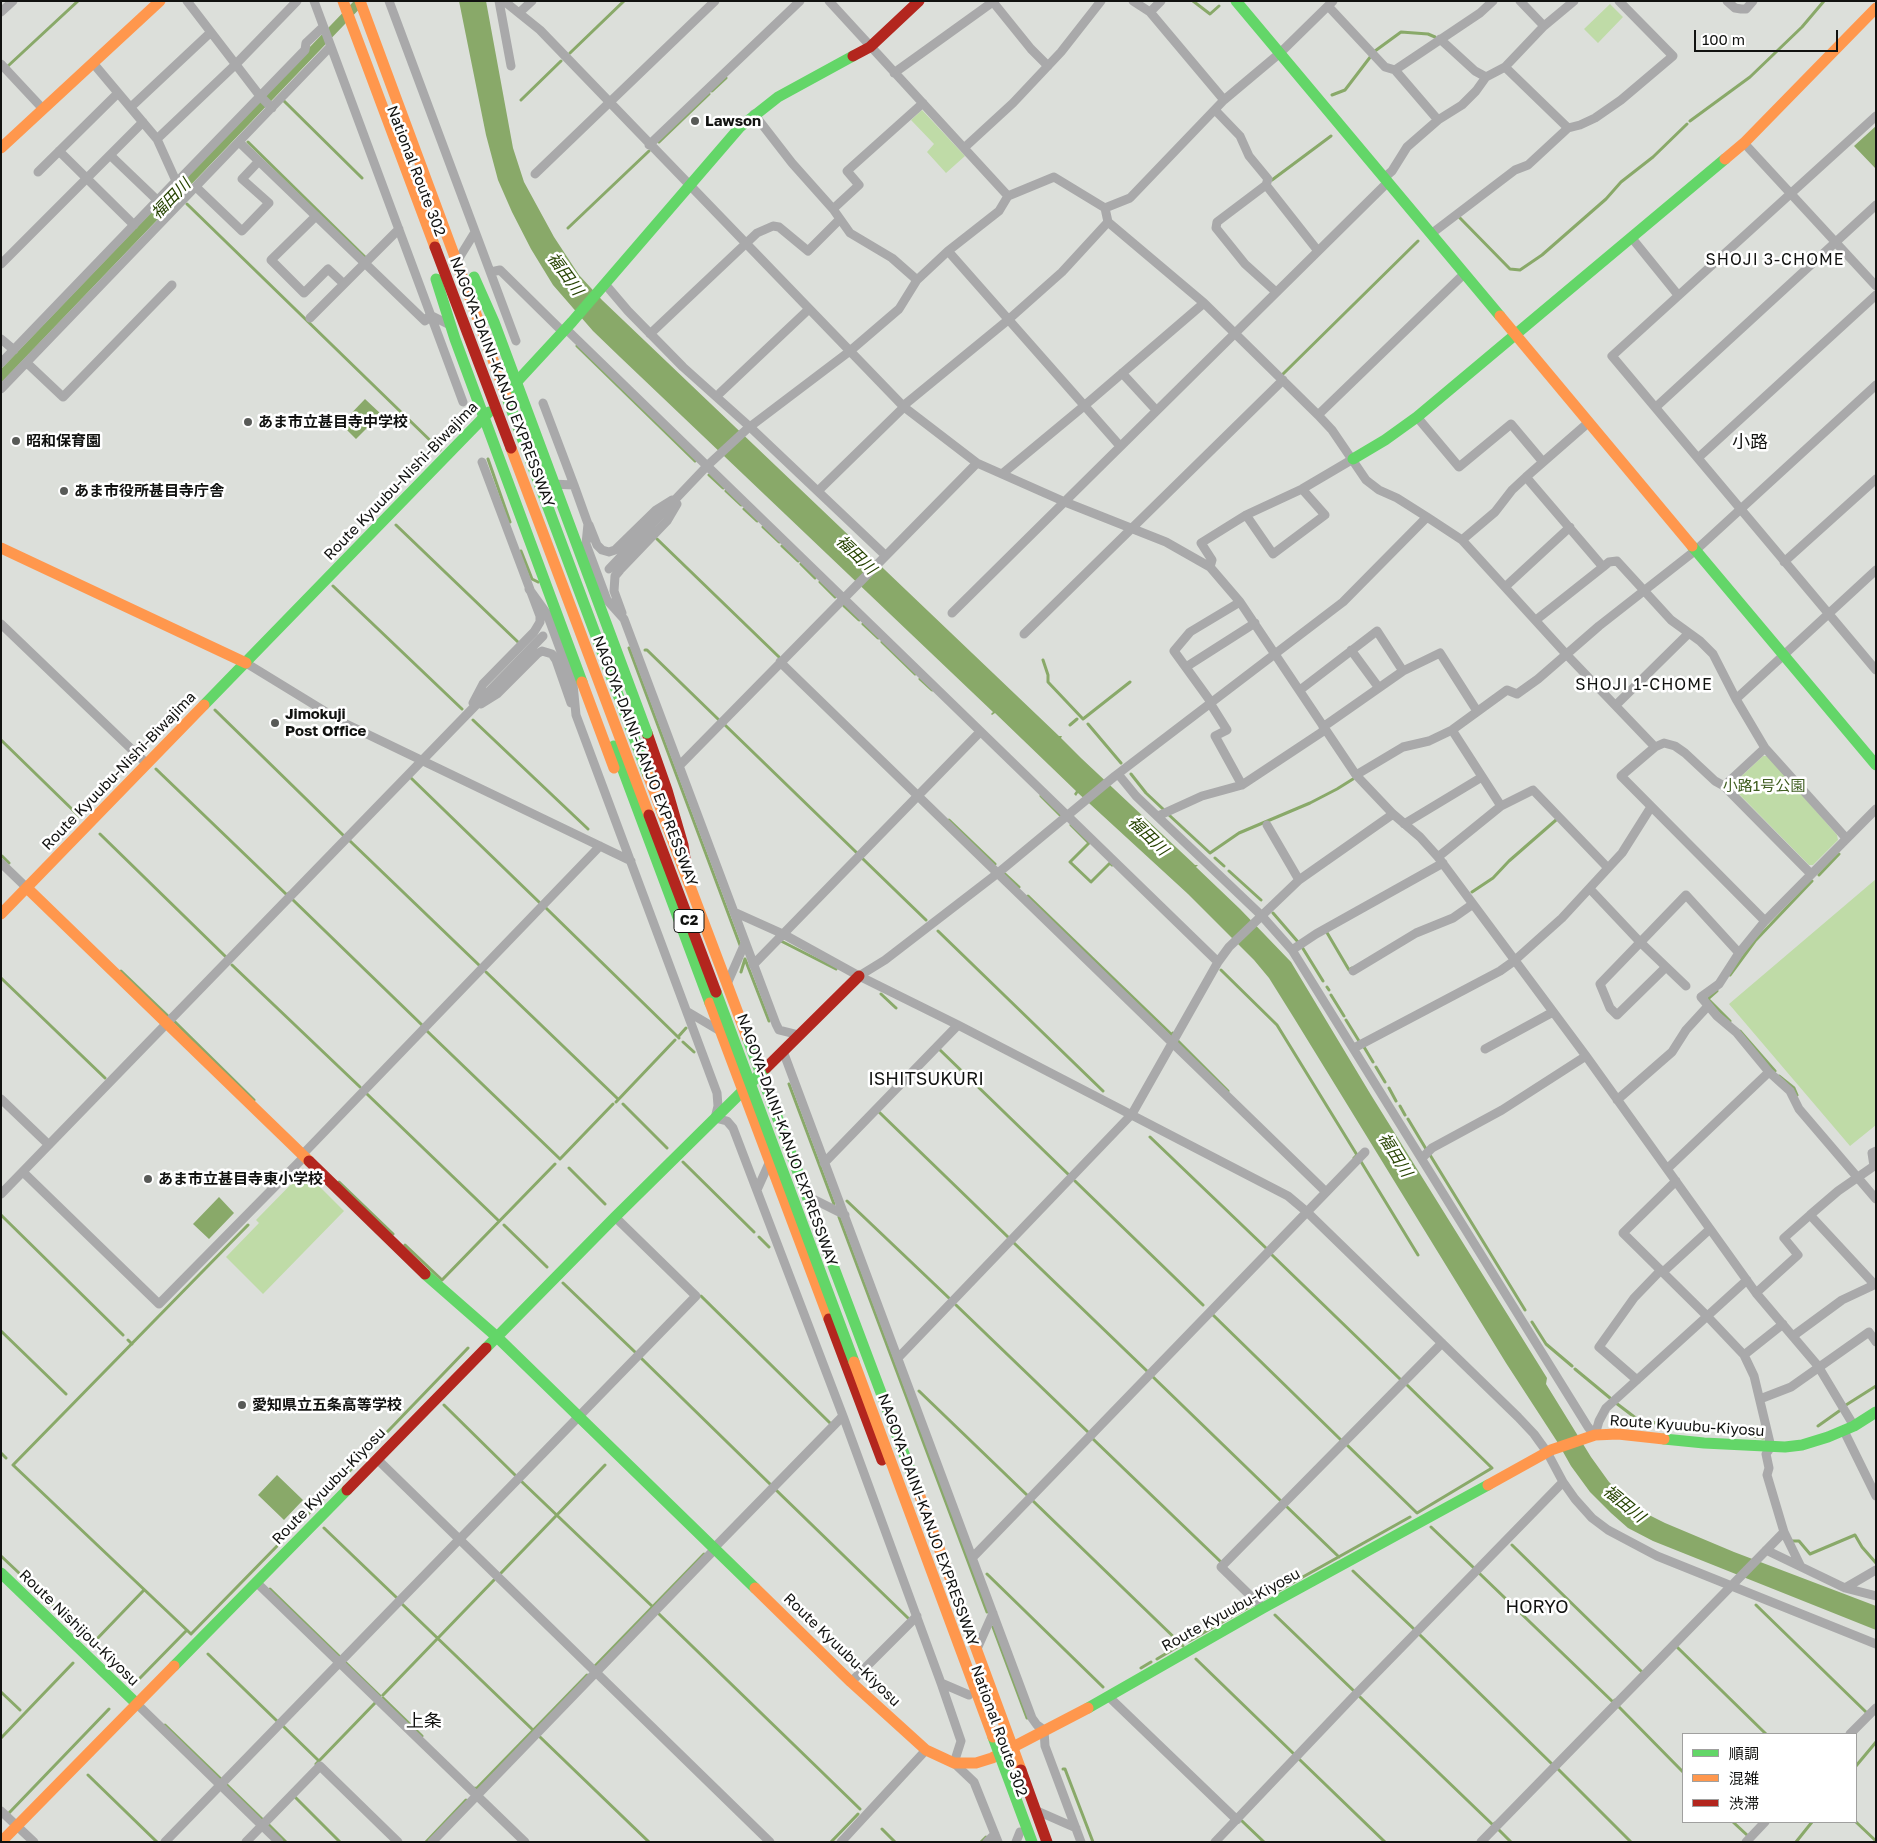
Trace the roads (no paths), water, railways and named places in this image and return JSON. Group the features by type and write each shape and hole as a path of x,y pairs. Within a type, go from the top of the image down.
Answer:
{"main road":[{"path":"1,148 160,1"},
{"name":"NAGOYA-DAINI-KANJO EXPRESSWAY","path":"360,1 602,654 878,1384 1047,1842"},
{"name":"Route Kyuubu-Nishi-Biwajima","path":"1,914 489,412 567,328 730,138 754,114 778,97 870,46 919,1"},
{"path":"1236,1 1783,654 1874,759"},
{"name":"NAGOYA-DAINI-KANJO EXPRESSWAY","path":"339,5 384,109 756,1098 1032,1842"},
{"name":"National Route 302","path":"339,5 347,33 963,1678 1007,1797 1020,1838"},
{"path":"1352,460 1385,440 1417,417 1744,143 1876,8"},
{"path":"384,109 455,338 636,832 666,904 701,978"},
{"path":"407,126 494,322 668,790 683,845 686,866 686,936"},
{"path":"1,548 246,663"},
{"path":"27,888 425,1274 497,1337 615,1217 859,976"},
{"name":"Route Kyuubu-Kiyosu","path":"1,1842 497,1337 851,1682 926,1750 954,1762 976,1763 992,1758 1109,1697 1263,1608 1549,1451 1593,1436 1625,1434 1771,1448 1802,1445 1849,1428 1876,1412"},
{"name":"Route Nishijou-Kiyosu","path":"1,1573 137,1704"}],"street":[{"path":"1,12 13,1"},
{"path":"187,1 261,96 271,106"},
{"path":"157,139 236,64 297,1"},
{"path":"314,1 463,402"},
{"path":"390,1 516,341"},
{"path":"498,1 511,66"},
{"path":"504,1 540,30 649,145 904,406 977,463 1131,530 1166,542 1210,567 1255,623 1356,775 1393,814 1420,837 1440,860 1586,1056 1756,1293 1818,1366 1849,1428 1876,1496"},
{"path":"520,12 532,1"},
{"path":"535,174 715,1"},
{"path":"649,145 800,1"},
{"path":"829,1 1008,196"},
{"path":"964,148 1013,103 1048,66 1101,1"},
{"path":"1133,1 1150,12 1224,100"},
{"path":"1150,12 1160,1"},
{"path":"1395,70 1480,13 1493,1"},
{"path":"1520,1 1544,26"},
{"path":"952,613 1318,251 1386,180 1407,147 1438,120 1462,105 1486,78 1505,67 1544,26 1574,1"},
{"path":"1431,234 1515,170 1528,165 1568,128 1580,126 1588,122 1622,100 1673,56 1619,1"},
{"path":"1727,1 1735,8 1746,9 1753,1"},
{"path":"894,72 994,2 1031,49 1048,66"},
{"path":"1105,208 1130,198 1224,100 1280,53 1331,4 1385,67 1395,70 1438,120"},
{"path":"1,363 157,200 261,96 304,50 306,43 323,27"},
{"path":"130,107 211,32"},
{"path":"1440,39 1475,71 1486,78"},
{"path":"1,389 330,46"},
{"path":"93,63 157,139 176,181"},
{"path":"1,64 43,109"},
{"path":"1505,67 1568,128"},
{"path":"38,172 118,93"},
{"path":"833,209 859,185 846,171 923,103"},
{"path":"1215,110 1240,136 1249,156 1268,179 1266,185 1217,222 1216,228 1246,264 1276,292"},
{"path":"754,114 850,232 892,258 917,280"},
{"path":"1875,667 1784,562 1612,356 1876,116"},
{"path":"1,264 143,122"},
{"path":"239,142 425,321 430,315"},
{"path":"1744,143 1876,286"},
{"path":"59,152 134,225"},
{"path":"110,155 157,200"},
{"path":"196,187 242,231 269,203 242,179 259,161"},
{"path":"609,569 708,465 748,428 899,310 917,280 948,251 999,211 1008,196 1054,177 1105,208 1108,222 1204,303 1235,333 1332,430 1366,480 1379,490 1397,498 1462,540 1566,654 1656,746"},
{"path":"1266,185 1318,251"},
{"path":"1656,407 1876,205"},
{"path":"316,216 270,260 304,293 328,269 344,284"},
{"path":"650,334 757,233 773,226 779,227 808,251 840,219"},
{"path":"818,491 904,406 1008,320 1062,272 1108,222"},
{"path":"310,318 399,229"},
{"path":"442,285 475,232"},
{"path":"1631,237 1678,295"},
{"path":"948,251 1120,446"},
{"path":"491,272 500,270 567,328 1218,962"},
{"path":"1318,415 1464,274"},
{"path":"27,363 63,396 172,285"},
{"path":"604,285 683,367 818,491 884,556"},
{"path":"1698,458 1876,295"},
{"path":"1002,474 1204,303"},
{"path":"720,393 809,309"},
{"path":"430,315 459,329"},
{"path":"1,339 14,350"},
{"path":"1122,374 1156,410"},
{"path":"1024,634 1283,380"},
{"path":"1356,775 1403,747 1428,740 1452,730 1507,690 1517,694 1538,679 1644,590 1696,550 1876,385"},
{"path":"543,403 588,524 597,545 602,550 609,552 615,550 656,510 683,493"},
{"path":"1417,417 1459,467 1511,424 1543,462"},
{"path":"1462,540 1495,512 1512,490 1589,422"},
{"path":"1210,567 1212,560 1201,543 1246,516 1302,489 1352,460"},
{"path":"468,712 483,684 538,628 540,616 482,462"},
{"path":"679,766 977,463"},
{"path":"1526,477 1603,567"},
{"path":"1784,562 1876,479"},
{"path":"516,483 574,485"},
{"path":"1246,516 1273,554 1325,515 1302,489"},
{"path":"683,493 668,522 615,576 614,591 779,1030 799,1035"},
{"path":"859,976 885,960 998,873 1080,804 1210,702 1343,602 1427,517"},
{"path":"512,544 529,519"},
{"path":"588,524 586,544 607,600 624,619"},
{"path":"1505,586 1570,528"},
{"path":"1536,620 1609,562 1617,561 1671,620 1713,654 1736,699 1765,748 1846,838"},
{"path":"1736,699 1876,570"},
{"path":"530,589 547,614 573,684 576,715"},
{"path":"1240,602 1190,632 1174,651 1227,730 1215,736 1242,785"},
{"path":"1186,667 1255,623"},
{"path":"1,624 147,764"},
{"path":"1300,690 1377,631 1404,671"},
{"path":"1616,705 1689,633"},
{"path":"1,1194 543,636"},
{"path":"1351,650 1379,688"},
{"path":"468,712 497,694 542,651 552,654 556,660 717,1093 718,1106 715,1118 727,1122 733,1128 917,1616 960,1741 954,1762 974,1782 996,1838 987,1842"},
{"path":"1158,816 1202,796 1242,785 1404,671 1440,653 1477,711"},
{"path":"780,662 1326,1192"},
{"path":"246,663 344,723 630,861"},
{"path":"1452,730 1501,806"},
{"path":"753,965 980,732"},
{"path":"1765,921 1621,776 1656,746 1664,743 1675,746 1724,786 1811,874"},
{"path":"1724,786 1765,748"},
{"path":"1116,776 1260,916 1292,950 1593,1436"},
{"path":"1404,824 1482,777"},
{"path":"1292,950 1440,860 1501,806 1532,790 1608,868"},
{"path":"1354,1048 1500,971 1514,961 1562,918 1622,853 1650,807"},
{"path":"1876,809 1765,921 1739,953 1719,984 1701,997 1717,1016 1736,1032 1769,1072 1790,1091 1799,1109 1876,1199"},
{"path":"898,1358 1132,1114 1218,962 1229,947 1299,880 1393,814"},
{"path":"1267,825 1299,880"},
{"path":"23,1172 159,1304 600,846"},
{"path":"1,863 27,888"},
{"path":"1590,889 1640,942 1686,986"},
{"path":"1666,967 1617,1015 1610,1008 1600,984 1686,895 1739,953"},
{"path":"1353,972 1416,934 1453,918 1473,904"},
{"path":"734,912 783,934 859,976 1132,1114 1288,1196 1307,1212 1518,1417 1549,1451 1563,1482 1592,1518 1608,1530 1657,1556 1732,1584 1876,1644"},
{"path":"714,1013 745,943"},
{"path":"1617,1100 1672,1052 1686,1030 1708,1006"},
{"path":"688,1012 721,1031"},
{"path":"1485,1049 1553,1012"},
{"path":"824,1163 958,1025"},
{"path":"782,1051 1032,1718 1044,1730 1045,1746 1081,1842"},
{"path":"1422,1158 1432,1148 1502,1110 1586,1056"},
{"path":"1667,1168 1769,1072"},
{"path":"1,1099 49,1145"},
{"path":"1756,1293 1798,1255 1784,1238 1838,1191 1874,1166 1872,1153 1876,1151"},
{"path":"973,1557 1365,1152"},
{"path":"757,1190 770,1161"},
{"path":"777,1181 845,1215"},
{"path":"1676,1181 1623,1233 1744,1355 1754,1376 1771,1448 1766,1454 1768,1468 1766,1475 1784,1532 1800,1565"},
{"path":"1793,1336 1842,1300 1875,1284 1810,1215"},
{"path":"165,1842 696,1296 615,1217"},
{"path":"1637,1380 1599,1347 1634,1298 1710,1229"},
{"path":"1593,1436 1606,1408 1747,1280"},
{"path":"1744,1355 1783,1324"},
{"path":"1760,1399 1791,1387 1868,1332 1876,1342"},
{"path":"1263,1608 1221,1568 1442,1343"},
{"path":"432,1842 843,1416"},
{"path":"377,1459 770,1842"},
{"path":"1215,1842 1354,1696 1563,1482"},
{"path":"1482,1842 1784,1532"},
{"path":"1765,1550 1846,1588 1876,1596"},
{"path":"1846,1588 1876,1570"},
{"path":"256,1582 525,1842"},
{"path":"963,1678 993,1613"},
{"path":"851,1682 917,1616"},
{"path":"941,1682 969,1695"},
{"path":"1109,1697 1237,1820"},
{"path":"137,1704 279,1842"},
{"path":"1851,1733 1876,1708"},
{"path":"841,1842 926,1750"},
{"path":"246,1842 320,1766 398,1842"},
{"path":"1007,1797 1076,1828"},
{"path":"1,1811 34,1842"},
{"path":"1746,1842 1764,1823"}],"water":[{"name":"福田川","path":"354,1 367,1 1,383 1,369"},
{"name":"福田川","path":"459,1 486,1 513,148 524,182 554,237 579,275 602,300 1059,736 1062,736 1061,738 1081,758 1195,865 1198,865 1196,867 1291,962 1371,1095 1547,1378 1546,1384 1591,1457 1609,1482 1645,1513 1665,1523 1734,1552 1876,1606 1876,1630 1653,1541 1628,1528 1590,1492 1571,1466 1506,1363 1269,978 1254,960 1188,894 1078,793 1076,796 1074,794 1076,791 995,713 992,715 993,712 620,357 593,331 553,285 531,249 498,180 486,135"},
{"path":"1876,126 1876,169 1854,146"},
{"path":"365,399 381,414 356,439 341,424"},
{"path":"219,1197 234,1213 209,1239 193,1224"},
{"path":"277,1475 303,1500 284,1520 258,1495"}],"waterway":[{"path":"8,66 78,1"},
{"path":"570,53 624,1"},
{"path":"1193,1 1210,14 1219,6"},
{"path":"1690,121 1750,77 1802,27 1824,1"},
{"path":"1375,51 1401,32 1428,34 1435,37"},
{"path":"1332,95 1345,90 1371,56"},
{"path":"521,100 561,61"},
{"path":"712,91 726,78"},
{"path":"659,142 709,94"},
{"path":"283,100 362,178"},
{"path":"1458,216 1510,269 1520,270 1542,255 1606,199 1621,182 1653,157 1687,124"},
{"path":"1272,180 1331,136"},
{"path":"248,142 366,258"},
{"path":"568,228 649,151"},
{"name":"福田川","path":"187,204 440,450"},
{"path":"1283,374 1418,241"},
{"path":"577,346 695,461"},
{"path":"488,459 510,522"},
{"path":"709,475 723,488"},
{"path":"726,491 741,505"},
{"path":"744,509 757,521"},
{"path":"396,525 519,643"},
{"path":"763,527 779,542"},
{"path":"657,539 779,657"},
{"path":"782,546 798,561"},
{"path":"521,551 532,579 538,582"},
{"path":"801,564 815,578"},
{"path":"820,582 835,597"},
{"path":"333,586 462,709"},
{"path":"844,606 859,620"},
{"path":"863,624 878,638"},
{"path":"882,642 915,674"},
{"path":"629,648 740,945"},
{"path":"645,650 720,721"},
{"path":"1043,660 1048,675 1048,682 1083,719 1130,682"},
{"path":"920,679 932,690"},
{"path":"215,710 344,836"},
{"path":"1070,725 1077,719"},
{"path":"473,720 588,829"},
{"path":"1088,724 1121,763"},
{"path":"725,725 857,853"},
{"path":"1,740 79,816"},
{"path":"156,769 287,895 289,893"},
{"path":"1131,774 1146,793 1163,809"},
{"path":"411,778 540,903"},
{"path":"1210,853 1239,833 1310,803 1353,779"},
{"path":"1041,796 1060,815"},
{"path":"1169,815 1210,853"},
{"path":"949,820 995,864"},
{"path":"1472,892 1493,878 1509,861 1556,820"},
{"path":"1071,825 1089,843 1070,862 1091,882 1110,863 1112,865"},
{"path":"100,834 226,957"},
{"path":"350,841 480,966"},
{"path":"1819,875 1839,854"},
{"path":"2,856 9,863"},
{"path":"1215,858 1224,866"},
{"path":"863,859 926,920"},
{"path":"1229,871 1261,900"},
{"path":"1005,874 1019,887"},
{"path":"1730,975 1755,941 1812,881"},
{"path":"1028,896 1172,1035 1173,1033"},
{"path":"292,899 422,1025"},
{"path":"546,908 679,1038"},
{"path":"1273,913 1298,942"},
{"path":"938,931 1103,1091"},
{"path":"1326,931 1349,970 1352,968"},
{"path":"781,941 836,969"},
{"path":"1302,947 1323,981"},
{"path":"745,959 769,1021"},
{"path":"741,972 745,959"},
{"path":"232,965 360,1087"},
{"path":"1221,970 1277,1025 1357,1155 1354,1158"},
{"path":"121,971 169,1017 171,1015"},
{"path":"486,972 618,1099"},
{"path":"1,978 105,1078"},
{"path":"1717,991 1708,999 1730,1021"},
{"path":"881,994 896,1008"},
{"path":"1331,995 1344,1016"},
{"path":"1346,1020 1359,1041"},
{"path":"174,1021 254,1100"},
{"path":"678,1037 686,1028"},
{"path":"427,1031 560,1159 613,1104"},
{"path":"1740,1031 1775,1071"},
{"path":"616,1102 675,1040"},
{"path":"1177,1040 1228,1091"},
{"path":"683,1042 694,1052"},
{"path":"1364,1047 1373,1062"},
{"path":"939,1049 1071,1175"},
{"path":"1376,1067 1385,1082"},
{"path":"1779,1076 1794,1088 1797,1095"},
{"path":"789,1084 834,1204"},
{"path":"1389,1088 1396,1101"},
{"path":"367,1094 499,1221"},
{"path":"623,1104 667,1148"},
{"path":"1400,1106 1405,1115"},
{"path":"879,1112 1009,1238"},
{"path":"1408,1119 1426,1149"},
{"path":"1150,1137 1267,1249"},
{"path":"1430,1155 1525,1310"},
{"path":"1360,1160 1418,1255"},
{"path":"683,1162 754,1232"},
{"path":"405,1245 442,1280 555,1164"},
{"path":"569,1168 605,1204"},
{"path":"1075,1181 1203,1305"},
{"path":"339,1182 393,1234"},
{"path":"847,1201 950,1299"},
{"path":"1,1215 123,1335"},
{"path":"839,1217 987,1612"},
{"path":"248,1225 13,1465 191,1634 280,1543"},
{"path":"504,1225 547,1267"},
{"path":"759,1237 769,1247"},
{"path":"1014,1243 1148,1372"},
{"path":"1271,1254 1400,1379"},
{"path":"563,1283 635,1352"},
{"path":"701,1296 830,1423"},
{"path":"956,1305 1089,1433"},
{"path":"1212,1314 1341,1440"},
{"path":"1532,1322 1546,1344 1572,1366"},
{"path":"1,1331 66,1394"},
{"path":"128,1340 132,1344"},
{"path":"288,1535 468,1348"},
{"path":"641,1358 770,1484"},
{"path":"1575,1369 1610,1398"},
{"path":"1152,1376 1281,1501"},
{"path":"1346,1444 1417,1513 1492,1468 1405,1383"},
{"path":"1846,1405 1876,1386"},
{"path":"919,1391 1028,1496"},
{"path":"1616,1403 1637,1419 1669,1426 1713,1427 1763,1438"},
{"path":"444,1405 515,1475"},
{"path":"1818,1426 1842,1409"},
{"path":"1093,1439 1221,1562"},
{"path":"1,1453 6,1458"},
{"path":"501,1573 605,1465"},
{"path":"520,1480 654,1608"},
{"path":"775,1489 909,1619"},
{"path":"1032,1500 1183,1646"},
{"path":"1285,1505 1339,1557"},
{"path":"1267,1597 1410,1517"},
{"path":"1431,1527 1474,1568"},
{"path":"324,1528 397,1598"},
{"path":"1791,1541 1799,1541 1810,1554 1855,1535 1862,1547 1876,1563"},
{"path":"1512,1545 1642,1672"},
{"path":"594,1667 704,1554"},
{"path":"1,1556 93,1643 144,1590"},
{"path":"1353,1571 1415,1630"},
{"path":"1479,1573 1613,1702 1615,1700"},
{"path":"987,1574 1103,1687"},
{"path":"383,1695 494,1580"},
{"path":"270,1589 340,1657"},
{"path":"401,1603 533,1730"},
{"path":"1236,1614 1253,1605"},
{"path":"1756,1605 1867,1713"},
{"path":"659,1614 860,1809"},
{"path":"1275,1615 1355,1692"},
{"path":"1189,1641 1231,1617"},
{"path":"993,1627 1027,1718"},
{"path":"140,1678 187,1630"},
{"path":"1419,1634 1552,1764"},
{"path":"1157,1659 1182,1644"},
{"path":"1677,1647 1765,1733"},
{"path":"208,1654 277,1721"},
{"path":"1196,1659 1295,1755"},
{"path":"345,1662 380,1696"},
{"path":"1141,1668 1151,1662"},
{"path":"1,1738 73,1663"},
{"path":"475,1788 587,1675"},
{"path":"1,1692 20,1710"},
{"path":"1360,1697 1493,1825 1495,1823"},
{"path":"383,1698 422,1736"},
{"path":"316,1764 375,1703"},
{"path":"1619,1707 1682,1771"},
{"path":"9,1813 109,1709"},
{"path":"165,1725 222,1780"},
{"path":"283,1726 319,1761"},
{"path":"540,1737 649,1842"},
{"path":"1857,1765 1876,1742"},
{"path":"1299,1759 1385,1842"},
{"path":"1557,1768 1631,1842"},
{"path":"1063,1769 1065,1769 1093,1842"},
{"path":"88,1775 157,1842"},
{"path":"227,1785 262,1819"},
{"path":"295,1797 340,1842"},
{"path":"426,1842 466,1800"},
{"path":"831,1842 858,1814"},
{"path":"1242,1821 1264,1842"},
{"path":"1734,1823 1747,1835"},
{"path":"1796,1842 1811,1823"},
{"path":"1857,1823 1876,1841"},
{"path":"269,1825 286,1842"},
{"path":"882,1829 895,1842"},
{"path":"1498,1829 1511,1842"},
{"path":"981,1842 986,1837"}],"place":[{"name":"Lawson","path":"695,121"},
{"name":"あま市立甚目寺中学校","path":"248,422"},
{"name":"昭和保育園","path":"16,441"},
{"name":"あま市役所甚目寺庁舎","path":"64,491"},
{"name":"Jimokuji Post Office","path":"275,723"},
{"name":"あま市立甚目寺東小学校","path":"148,1179"},
{"name":"愛知県立五条高等学校","path":"242,1405"}],"district":[{"name":"SHOJI 3-CHOME","path":"1775,260"},
{"name":"小路","path":"1750,442"},
{"name":"SHOJI 1-CHOME","path":"1644,685"},
{"name":"ISHITSUKURI","path":"926,1079"},
{"name":"HORYO","path":"1537,1607"},
{"name":"上条","path":"424,1721"}],"park label":[{"name":"小路1号公園","path":"1764,786"}]}
